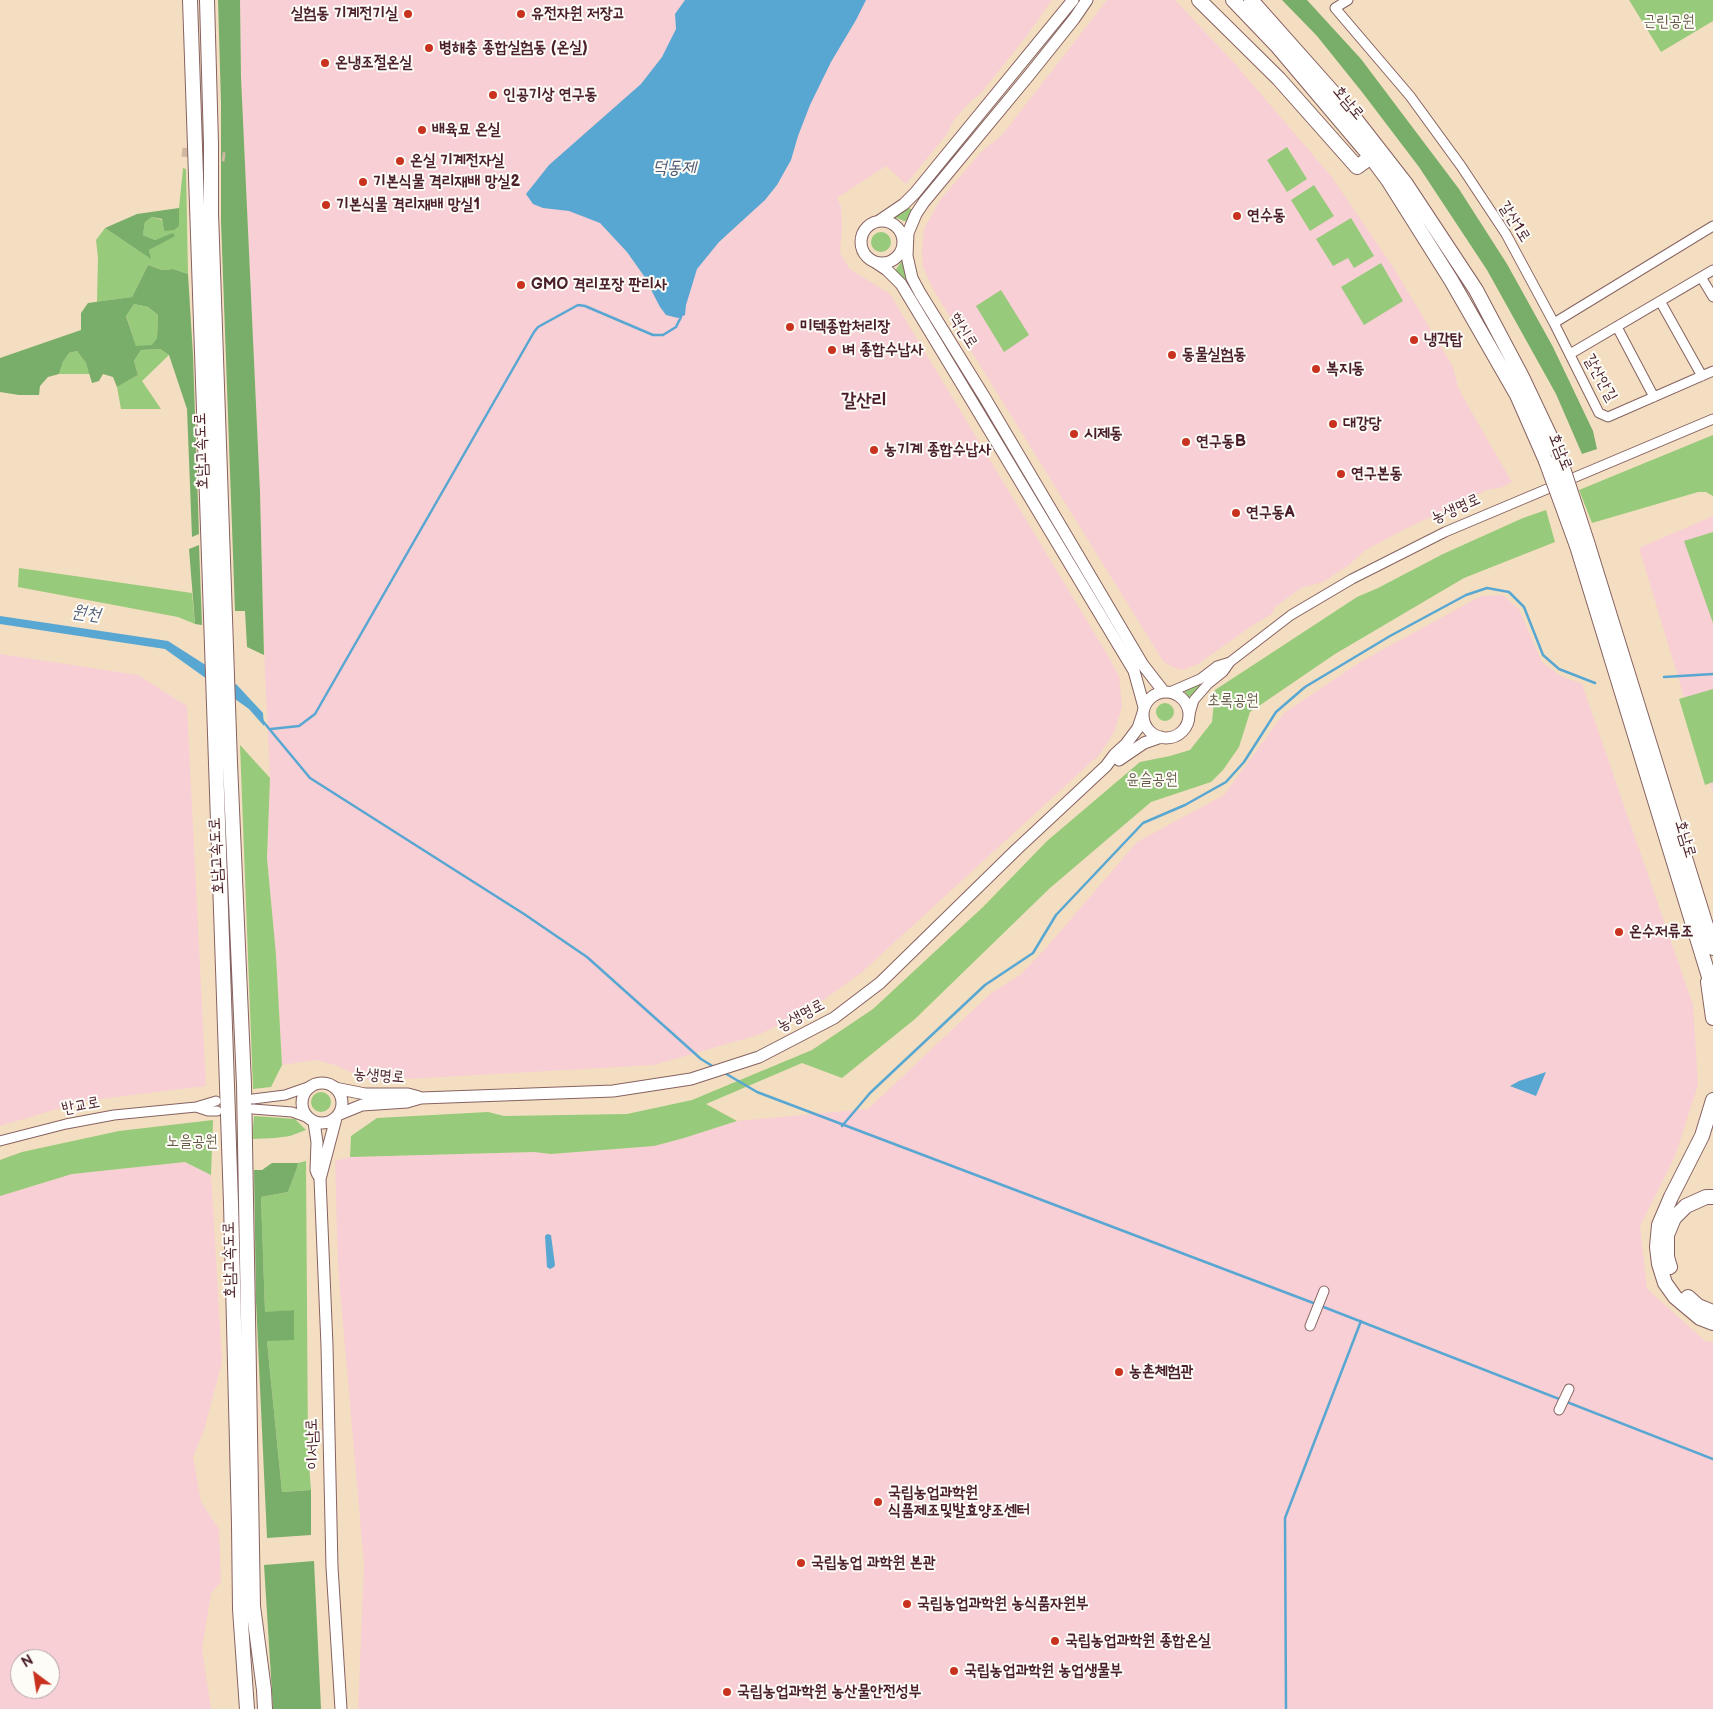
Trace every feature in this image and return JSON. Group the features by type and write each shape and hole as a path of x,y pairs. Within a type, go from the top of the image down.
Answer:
{"highway":[{"name":"호남고속도로","path":"190,0 231,1203 240,1609 247,1709"},
{"name":"호남고속도로","path":"207,0 211,213 244,1085 253,1606 264,1690 264,1709"},
{"path":"1199,0 1279,79 1357,167 1370,157"},
{"name":"호남로","path":"1233,0 1278,46 1388,180 1466,304 1552,457"},
{"name":"호남로","path":"1251,0 1346,107 1406,184 1476,290 1522,377 1582,545 1707,949 1713,990"},
{"path":"1707,949 1713,1018"},
{"path":"1713,1100 1702,1136 1659,1225 1657,1247 1659,1264 1665,1283 1675,1298 1694,1314 1713,1323"},
{"path":"1713,1196 1686,1206 1674,1218 1667,1235 1667,1257 1673,1277 1682,1292 1698,1306 1713,1312"}],"main road":[{"name":"혁신로","path":"1073,0 914,193 904,204 879,221 870,224 865,229 861,242 865,255 887,270 901,284 1134,671 1144,710"},
{"path":"876,262 890,262 896,258 916,214 924,202 1021,86 1087,0"},
{"path":"879,221 889,221 895,224 905,241"},
{"name":"혁신로","path":"905,241 912,278 920,293 985,398 1143,665 1167,692"},
{"path":"1167,692 1177,694 1186,703 1189,717"},
{"name":"농생명로","path":"310,1119 325,1124 362,1105 407,1102 421,1098 613,1091 691,1079 760,1057 834,1018 880,982 1106,766 1138,728 1144,710 1152,697 1167,692"},
{"path":"1144,710 1143,718 1148,729 1161,737"},
{"name":"농생명로","path":"1106,766 1119,760 1131,750 1144,743 1161,737 1169,738 1176,735 1182,731 1189,717"},
{"name":"농생명로","path":"311,1086 325,1083 335,1088 365,1094 408,1094 421,1098"},
{"path":"310,1119 302,1109 302,1096 311,1086"},
{"name":"농생명로","path":"335,1088 341,1096 343,1103 338,1116"},
{"name":"이서남로","path":"338,1116 320,1179 327,1346 332,1567 340,1709"},
{"name":"이서남로","path":"310,1119 317,1142 316,1170 320,1179"}],"street":[{"name":"갈산1로","path":"1348,0 1335,8 1410,96 1461,166 1509,240 1554,323"},
{"path":"1570,354 1554,323 1713,226"},
{"name":"갈산안길","path":"1713,270 1570,354 1599,413 1608,417 1713,372"},
{"path":"1701,277 1713,297"},
{"path":"1660,301 1702,376"},
{"path":"1617,328 1654,397"},
{"name":"농생명로","path":"1189,717 1194,700 1208,684 1223,672 1230,662 1292,615 1352,579 1409,548 1471,520 1713,419"},
{"name":"농생명로","path":"1167,692 1200,679 1217,666 1230,662"},
{"path":"253,1099 285,1096 311,1086"},
{"name":"반교로","path":"0,1142 95,1118 196,1107 208,1111 216,1106"},
{"path":"253,1109 292,1112 310,1119"},
{"path":"1310,1326 1324,1291"},
{"path":"1559,1410 1569,1389"}],"shaded area":[{"path":"240,0 1052,0 1028,34 981,93 954,120 946,135 906,184 886,166 837,198 841,206 840,253 850,269 890,294 1107,654 1119,676 1122,706 1114,732 1100,754 861,973 808,1011 758,1035 654,1065 371,1081 335,1065 315,1060 282,1065 276,955 267,858 270,778 260,492 241,77"},
{"path":"1107,0 1175,0 1236,65 1331,176 1393,267 1453,367 1458,387 1512,482 1503,487 1487,490 1364,551 1349,565 1323,582 1301,588 1275,607 1272,614 1253,625 1198,664 1183,670 1172,667 1163,661 934,291 923,267 924,229 940,200 981,152 1002,135"},
{"path":"1713,516 1713,793 1639,548"},
{"path":"1503,595 1519,609 1542,662 1561,676 1582,684 1693,1005 1698,1085 1675,1156 1640,1226 1647,1289 1705,1341 1713,1342 1713,1709 358,1709 364,1565 338,1267 335,1161 350,1157 534,1152 551,1154 654,1146 737,1121 868,1109 990,994 1020,975 1046,948 1137,842 1224,795 1284,713 1360,662 1481,596"},
{"path":"0,654 138,675 187,706 206,1086 84,1101 0,1126"},
{"path":"185,1162 211,1175 222,1362 204,1430 193,1457 201,1502 219,1529 221,1582 211,1593 202,1649 211,1709 0,1709 0,1196 72,1174"}],"green space":[{"path":"218,0 240,0 241,77 260,492 264,655 247,647 245,611 235,611 221,221 221,103"},
{"path":"1282,0 1307,0 1361,59 1459,189 1507,264 1553,347 1593,431 1597,449 1582,454 1556,394 1487,270 1419,167 1317,36"},
{"name":"근린공원","path":"1629,0 1713,0 1713,21 1661,52"},
{"path":"1287,147 1307,179 1287,192 1267,160"},
{"path":"183,168 186,169 188,274 173,269 162,270 148,265 132,297 97,302 98,258 96,240 105,228 150,258 149,250 174,235 155,240 143,235 145,222 152,217 162,220 164,231 179,226"},
{"path":"1314,185 1334,216 1310,231 1291,200"},
{"path":"907,206 912,210 907,221 894,217"},
{"path":"179,208 179,226 174,230 164,231 162,219 152,217 145,222 143,235 155,240 173,233 175,236 149,250 151,259 105,228 137,214"},
{"path":"1351,218 1374,256 1354,268 1348,258 1333,266 1316,239"},
{"path":"881,232 888,235 891,242 888,249 881,252 874,249 871,242 874,235"},
{"path":"903,262 909,281 905,283 895,271"},
{"path":"1381,263 1403,301 1364,325 1341,287"},
{"path":"148,265 162,270 173,269 188,274 193,355 199,534 192,537 187,409 169,355 160,349 141,350 134,361 138,375 117,387 113,377 103,374 99,381 92,383 86,363 77,351 69,353 63,362 59,374 48,377 40,386 39,395 19,395 0,392 0,358 81,330 81,313 88,303 132,297","holes":["134,304 148,307 158,315 157,338 152,345 136,346 126,316"]},
{"path":"1001,290 1029,335 1004,352 976,306"},
{"path":"134,304 148,307 158,315 157,338 152,346 136,347 126,315"},
{"path":"160,349 169,355 142,381 161,409 121,409 117,387 138,375 134,361 141,350"},
{"path":"77,351 86,363 90,374 59,374 63,362 69,353"},
{"path":"1713,435 1713,496 1706,492 1698,492 1592,523 1579,490"},
{"name":"윤슬공원","path":"1546,510 1555,542 1464,578 1335,654 1250,712 1239,747 1223,770 1211,782 1151,802 1050,888 915,1019 842,1078 802,1063 706,1104 737,1121 654,1146 551,1154 534,1152 350,1157 351,1136 377,1118 488,1112 504,1116 627,1114 692,1100 812,1050 873,1009 983,907 1047,841 1140,762 1190,750 1212,722 1215,690 1357,597 1443,554 1523,518"},
{"path":"1713,532 1713,623 1684,541"},
{"path":"199,545 202,625 195,624 189,549"},
{"path":"19,568 192,593 195,624 178,617 18,587"},
{"path":"1207,678 1190,698 1184,691"},
{"path":"1713,689 1713,782 1705,785 1679,699"},
{"path":"1161,703 1169,703 1174,708 1172,719 1161,721 1156,716 1156,708"},
{"path":"240,745 270,778 267,858 276,955 282,1065 271,1087 253,1089"},
{"path":"321,1092 328,1095 331,1102 328,1109 321,1112 314,1109 311,1102 314,1095"},
{"path":"254,1116 295,1119 306,1130 290,1136 252,1139"},
{"name":"노을공원","path":"213,1120 211,1175 185,1162 72,1174 0,1196 0,1160 22,1152 119,1131"},
{"path":"306,1161 308,1452 311,1490 282,1492 267,1341 294,1310 265,1313 261,1197 288,1192 298,1163"},
{"path":"272,1163 298,1163 288,1192 261,1197 265,1312 294,1310 294,1340 267,1341 282,1492 311,1490 311,1535 267,1538 256,1301 254,1170 262,1170"},
{"path":"314,1561 321,1709 273,1709 264,1565"}],"water":[{"name":"덕동제","path":"685,0 866,0 831,62 810,105 791,160 777,185 765,200 719,242 697,269 686,305 685,315 678,318 666,315 644,276 627,252 600,223 569,211 543,208 533,204 526,194 549,165 641,84 662,57 676,29 675,14"},
{"path":"0,616 168,641 237,685 263,713 264,726 249,709 165,649 0,624"},
{"path":"1546,1072 1536,1096 1510,1086 1519,1081"},
{"path":"547,1234 551,1235 555,1265 550,1269 547,1267 545,1236"}],"waterway":[{"path":"271,729 299,726 315,714 538,327 578,305 585,306 653,335 663,335 676,327 681,317"},
{"path":"842,1126 870,1093 985,985 1033,953 1056,915 1143,823 1185,805 1226,782 1244,762 1276,712 1305,687 1390,636 1466,595 1487,588 1509,592 1524,607 1543,655 1559,669 1595,683"},
{"path":"1664,677 1713,674"},
{"path":"261,719 310,778 524,914 587,957 701,1059 714,1067"},
{"path":"723,1072 757,1092 1316,1304"},
{"path":"1321,1306 1713,1459"},
{"path":"1286,1709 1285,1518 1361,1321"}],"tunnel":[{"path":"182,152 225,157"}],"place":[{"name":"실험동 기계전기실","path":"408,14"},
{"name":"유전자원 저장고","path":"521,14"},
{"name":"병해충 종합실험동 (온실)","path":"429,48"},
{"name":"온냉조절온실","path":"325,63"},
{"name":"인공기상 연구동","path":"493,95"},
{"name":"배육묘 온실","path":"422,130"},
{"name":"온실 기계전자실","path":"400,161"},
{"name":"기본식물 격리재배 망실2","path":"363,182"},
{"name":"기본식물 격리재배 망실1","path":"326,205"},
{"name":"연수동","path":"1237,216"},
{"name":"GMO 격리포장 판리사","path":"521,285"},
{"name":"미텍종합처리장","path":"790,327"},
{"name":"냉각탑","path":"1414,340"},
{"name":"벼 종합수납사","path":"832,350"},
{"name":"동물실험동","path":"1172,355"},
{"name":"복지동","path":"1316,369"},
{"name":"대강당","path":"1333,424"},
{"name":"시제동","path":"1074,434"},
{"name":"연구동B","path":"1186,442"},
{"name":"농기계 종합수납사","path":"874,450"},
{"name":"연구본동","path":"1341,474"},
{"name":"연구동A","path":"1236,513"},
{"name":"온수저류조","path":"1619,932"},
{"name":"농촌체험관","path":"1119,1372"},
{"name":"국립농업과학원 식품제조및발효양조센터","path":"878,1502"},
{"name":"국립농업 과학원 본관","path":"801,1563"},
{"name":"국립농업과학원 농식품자원부","path":"907,1604"},
{"name":"국립농업과학원 종합온실","path":"1055,1641"},
{"name":"국립농업과학원 농업생물부","path":"954,1671"},
{"name":"국립농업과학원 농산물안전성부","path":"727,1692"}],"district":[{"name":"갈산리","path":"864,401"}],"water label":[{"name":"원천","path":"86,614"}],"park label":[{"name":"초록공원","path":"1233,701"}]}
